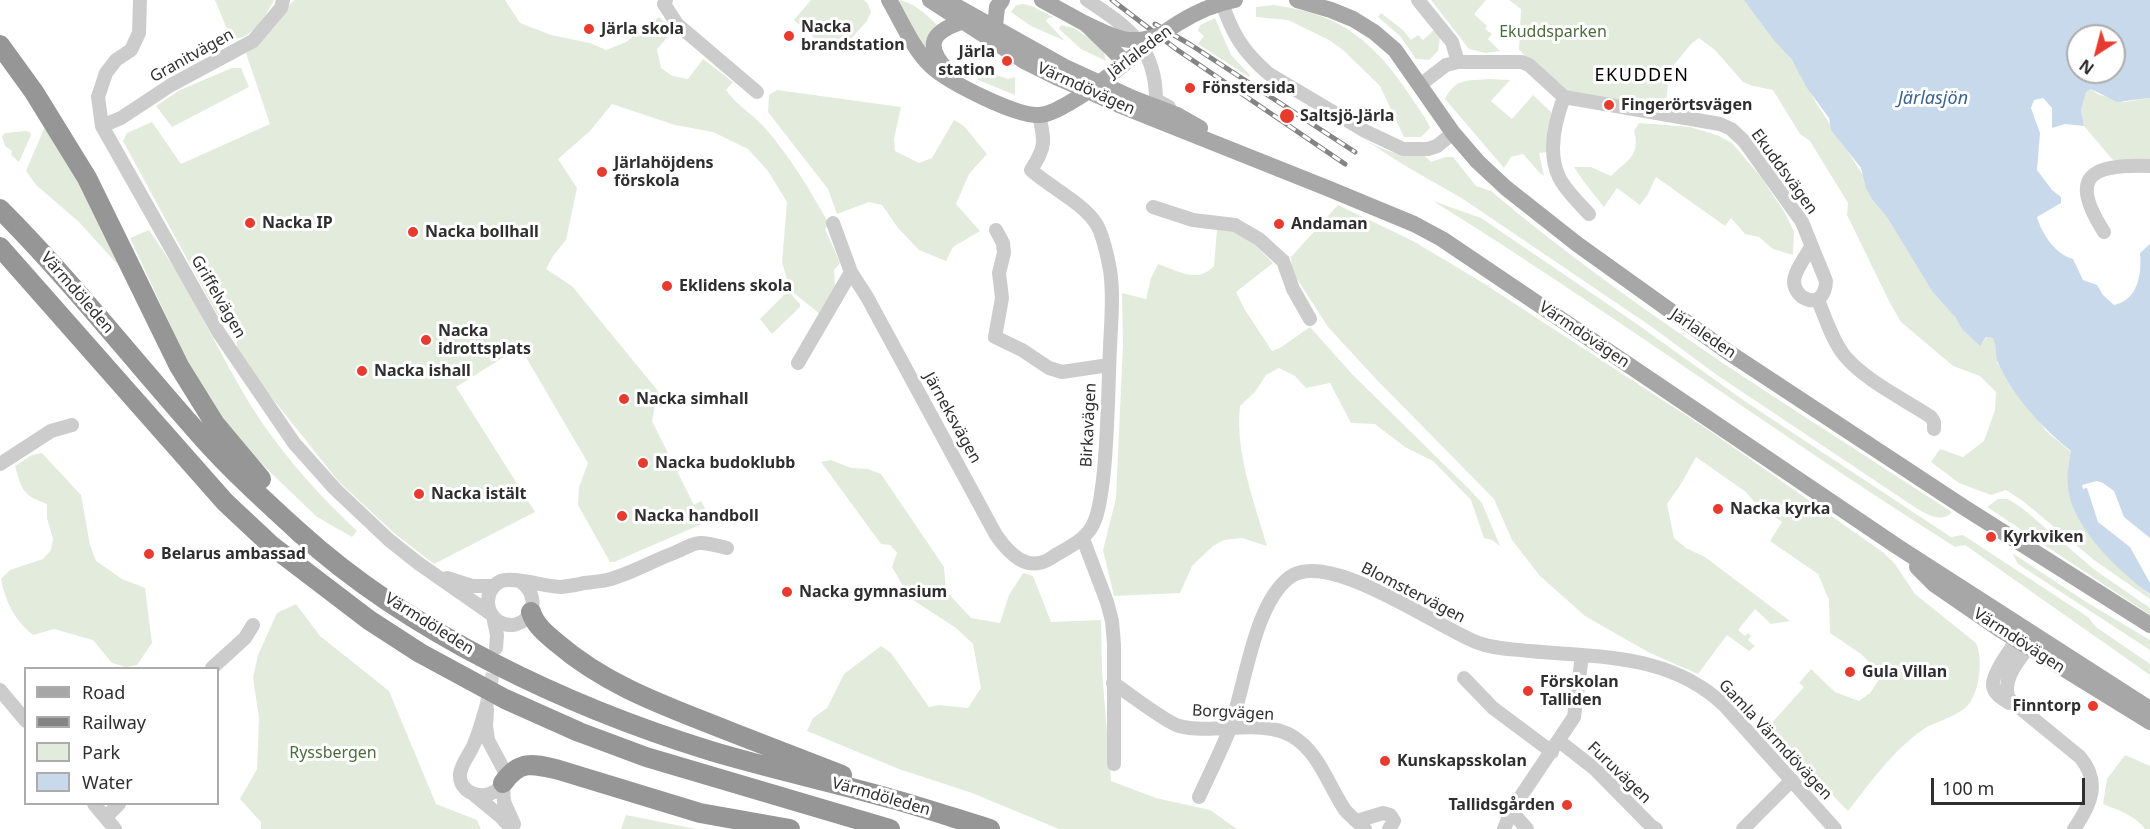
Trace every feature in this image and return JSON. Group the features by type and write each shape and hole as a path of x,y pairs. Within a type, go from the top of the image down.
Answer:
{"highway":[{"path":"0,45 34,92 87,178 179,366 215,424 259,478 344,569"},
{"name":"Värmdöleden","path":"0,209 88,306 202,438 301,533 344,569 411,615 481,657 597,709 710,750 990,829"},
{"name":"Värmdöleden","path":"0,247 225,502 272,546 369,620 420,653 506,699 579,732 646,757 890,829"},
{"path":"0,268 155,435 225,502"},
{"path":"532,608 538,625 561,647 586,666 623,687 671,709 945,815"},
{"path":"503,783 519,767 536,765 700,813 790,829"}],"main road":[{"path":"889,0 921,55 933,68 981,95"},
{"name":"Värmdövägen","path":"930,0 1024,61 1058,78 1119,105 1403,219 1442,239 1898,547 2026,639 2150,723"},
{"name":"Värmdövägen","path":"945,0 1065,67 1135,99 1177,115 1253,158"},
{"path":"995,26 997,8 1002,0"},
{"path":"1042,0 1068,12"},
{"path":"1054,0 1086,24 1117,38 1145,40 1162,33"},
{"name":"Järlaleden","path":"981,95 1015,112 1039,115 1062,108 1084,94 1162,33 1212,6 1235,0"},
{"name":"Järlaleden","path":"1297,0 1353,19 1374,32 1395,50 1453,133 1478,162 1506,188 1577,244 1652,299 1965,507 2150,625"},
{"path":"962,22 944,28 939,33 934,44 934,51 952,76 981,95"},
{"path":"1086,24 1125,62"},
{"name":"Värmdövägen","path":"2026,639 2150,709"}],"street":[{"name":"Griffelvägen","path":"140,0 139,33 131,50 116,60 106,73 98,97 102,126 219,333 277,421 334,489 389,540 492,615"},
{"name":"Granitvägen","path":"102,126 121,118 171,85 253,41 280,8 283,0"},
{"path":"666,0 664,4 678,24 757,92"},
{"path":"1087,0 1129,29 1141,43 1152,70 1155,100 1170,108 1177,115"},
{"path":"1221,0 1236,38 1256,63 1269,74 1365,132 1403,149 1437,146 1453,133"},
{"path":"1418,0 1452,42 1458,62"},
{"path":"1420,85 1446,65 1458,62 1522,62 1529,65 1564,97 1558,114 1554,139 1554,164 1559,179 1589,214"},
{"name":"Ekuddsvägen","path":"1564,97 1720,124 1731,129 1756,156 1802,222 1826,281 1826,291 1818,300"},
{"name":"Birkavägen","path":"1039,115 1043,134 1043,151 1031,170 1080,207 1096,223 1110,271 1105,462 1095,521 1083,539"},
{"path":"2104,232 2096,220 2086,189 2089,179 2097,171 2121,165 2150,166"},
{"path":"1153,207 1193,220 1235,225 1258,239 1283,261 1293,289 1310,319"},
{"name":"Järneksvägen","path":"833,223 851,272 1003,544 1023,561 1036,565 1042,564 1083,539"},
{"path":"996,230 1003,243 1004,253 999,273 1002,298 996,337 1022,350 1048,368 1062,372 1109,365"},
{"path":"1811,247 1795,276 1794,285 1798,293 1811,300 1818,300 1842,353 1852,364 1931,417 1934,429"},
{"path":"798,363 851,272"},
{"path":"0,464 51,431 72,425"},
{"path":"1083,539 1112,621 1114,764"},
{"path":"561,587 510,579 503,580 494,586 488,601 497,635 498,649 515,624 525,619 543,595 561,587 607,580 699,543 727,548"},
{"name":"Griffelvägen","path":"426,569 463,584 494,586"},
{"name":"Blomstervägen","path":"1199,797 1229,730 1252,650 1268,605 1278,588 1297,573 1330,573 1356,581 1482,645 1582,655"},
{"path":"521,582 530,591 532,608"},
{"path":"492,615 502,623 515,624"},
{"path":"214,667 244,638 253,625"},
{"path":"2026,639 2007,682 2006,691 2009,699 2080,757 2088,767 2092,788 2090,800 2078,828"},
{"path":"1504,829 1511,812 1574,717 1582,655"},
{"name":"Gamla Värmdövägen","path":"1582,655 1634,660 1677,674 1700,686 1725,706 1835,829"},
{"name":"Furuvägen","path":"1464,678 1493,708 1595,769 1656,829"},
{"name":"Borgvägen","path":"1113,682 1176,726 1229,730 1244,727 1282,732 1293,737 1310,751 1346,811 1361,825 1383,813 1390,815 1394,821 1389,829"},
{"path":"0,690 24,719"},
{"path":"487,709 488,740 504,767 504,802 514,829 463,784 460,772 476,741 487,709"},
{"path":"1743,829 1792,780"},
{"path":"471,792 478,795 489,795 503,783"},
{"path":"95,805 115,829"},
{"path":"106,817 118,805"},
{"path":"1511,812 1527,829"}],"green space":[{"path":"215,0 274,0 262,20 251,32 238,39 231,39"},
{"name":"Nacka idrottsplats","path":"294,0 505,0 520,23 551,35 590,43 606,50 626,42 659,17 673,31 657,49 661,68 672,76 688,79 703,59 733,82 726,90 774,139 800,174 829,224 825,229 840,263 834,270 835,288 820,314 790,290 782,262 787,202 768,171 748,149 713,132 675,125 612,104 590,131 558,159 577,188 566,240 546,269 572,286 658,391 652,421 694,505 701,501 711,520 610,562 578,505 579,487 588,463 520,347 456,387 535,512 434,564 394,533 339,482 257,379 237,348 237,332 228,320 217,314 123,141 127,133 152,122 181,164 270,124 246,53"},
{"path":"811,0 864,0 871,12 867,21 841,50 827,49 794,20"},
{"path":"895,0 907,2 937,25 931,32 924,50"},
{"path":"1431,0 1486,0 1474,14 1487,26 1485,29 1492,34 1488,39 1500,51 1485,53 1469,49"},
{"name":"Ekuddsparken","path":"1509,0 1748,0 1798,69 1815,101 1958,322 1982,343 1987,337 1993,338 1997,345 1997,363 2046,431 2071,452 2068,467 2110,559 2150,595 2150,599 2094,560 2023,501 2006,490 1991,495 1959,483 1931,462 1940,449 1963,457 1984,441 1995,410 1996,392 1980,376 1953,366 1901,322 1847,215 1848,203 1810,141 1800,134 1773,90 1743,82 1715,50 1699,38 1691,44 1669,71 1666,106 1617,104 1565,92 1519,50 1521,9"},
{"path":"1023,4 1053,17 1046,21 1065,41 1031,26 1011,12 1016,5"},
{"path":"1274,5 1318,15 1354,33 1383,60 1397,77 1430,128 1421,137 1404,137 1380,86 1343,50 1329,40 1288,20 1256,17 1256,7"},
{"path":"1381,13 1403,30 1411,40 1418,35 1423,40 1434,30 1440,38 1438,51 1429,60 1416,59 1400,36 1378,17"},
{"path":"1215,18 1231,55 1250,75 1249,77 1198,44 1204,36 1198,31 1200,25"},
{"path":"1061,25 1073,28 1102,46 1106,61 1081,49 1059,29"},
{"path":"232,68 241,68 249,87 172,127 156,106 180,90"},
{"path":"981,70 1008,79 1015,77 1015,95 978,80 976,73"},
{"path":"1469,80 1510,80 1491,101 1512,119 1533,95 1551,112 1550,152 1539,153 1544,176 1523,154 1511,157 1504,168 1445,99 1458,84"},
{"path":"2092,89 2097,94 2125,102 2150,98 2150,163 2117,163 2084,126 2081,110 2086,91"},
{"path":"777,90 901,107 894,139 895,151 919,163 932,158 954,120 964,126 987,154 969,174 956,204 980,231 953,247 946,261 919,250 898,228 882,205 869,202 837,214 828,189 768,112 769,95"},
{"path":"1639,123 1690,127 1717,135 1732,143 1761,177 1785,213 1794,232 1793,255 1773,249 1759,237 1745,234 1731,218 1725,226 1656,177 1640,205 1617,188 1604,207 1574,167 1591,167 1611,176 1634,152 1636,139 1634,131"},
{"path":"46,124 63,150 121,265 118,265 79,222 36,185 26,171"},
{"path":"30,132 31,135 19,162 11,155 12,151 5,146 2,136 5,133"},
{"path":"1367,141 1395,153 1424,155 1431,162 1453,157 1476,186 1491,191 1601,278 1775,398 1952,512 1941,518 1928,515 1915,507 1717,375 1652,327 1463,199"},
{"path":"1433,201 1481,218 1634,322 1746,402 1951,537 1963,535 2088,617 2096,627 2150,664 2150,675 1965,545 1955,547"},
{"path":"1338,205 1413,241 1480,281 1710,431 1884,553 1895,564 1915,594 1976,643 1980,664 1978,680 1971,701 1956,714 1924,729 1913,737 1883,767 1848,811 1769,726 1804,687 1799,683 1811,669 1835,692 1859,701 1870,693 1882,675 1861,654 1830,633 1829,600 1818,574 1770,541 1782,522 1757,505 1746,492 1696,457 1667,504 1674,538 1686,548 1705,557 1790,621 1771,624 1755,609 1738,630 1745,636 1748,633 1751,636 1748,640 1755,646 1749,651 1727,635 1698,674 1648,652 1585,616 1540,576 1512,540 1494,499 1328,327 1292,271 1291,257"},
{"path":"1220,226 1247,237 1273,263 1236,292 1272,351 1310,327 1352,374 1482,503 1500,546 1484,538 1471,500 1433,461 1405,447 1375,424 1351,423 1330,383 1306,388 1295,376 1279,368 1266,375 1255,392 1240,406 1239,424 1243,459 1267,546 1242,538 1224,540 1213,546 1192,566 1180,593 1114,596 1103,550 1116,498 1123,344 1122,293 1146,299 1151,278 1158,264 1194,275 1208,271 1214,266 1217,229"},
{"path":"149,230 176,270 240,388 263,424 307,480 357,531 352,537 317,517 242,445 215,410 188,363 130,238"},
{"path":"789,292 800,307 772,334 760,319"},
{"path":"42,453 81,495 90,545 96,561 122,579 145,588 152,643 137,665 126,667 112,663 93,640 54,629 33,635 16,617 8,603 1,579 10,570 43,559 51,550 53,539 47,518 47,504 32,498 24,491 15,466 32,455"},
{"path":"831,460 851,468 868,469 881,474 944,567 946,591 971,618 1000,623 1009,595 1023,573 1033,576 1051,622 1101,620 1102,671 1111,781 1156,798 1210,810 1237,829 1059,829 972,793 899,769 807,731 813,718 827,708 844,674 881,646 891,653 929,707 939,705 968,708 981,688 973,644 956,628 910,598 892,567 897,553 890,545 881,544 821,462"},
{"path":"1998,499 2008,499 2022,508 2095,570 2150,608 2150,615 1987,507"},
{"path":"2012,553 2150,640 2150,650 2018,564"},
{"name":"Ryssbergen","path":"296,604 320,636 389,691 436,804 477,820 481,829 261,829 261,822 240,799 257,769 259,718 253,678 258,655 277,613"},
{"path":"2125,755 2150,766 2150,829 2145,829 2132,817 2103,804 2107,779"},
{"path":"626,815 696,829 621,829"}],"water":[{"name":"Järlasjön","path":"1744,0 2150,0 2150,98 2117,102 2091,89 2086,92 2081,110 2084,126 2065,124 2052,128 2052,108 2043,98 2034,100 2031,108 2040,133 2037,170 2052,190 2061,197 2061,203 2037,217 2042,230 2055,248 2073,259 2083,280 2097,285 2103,295 2114,305 2122,302 2128,298 2137,285 2140,253 2150,244 2150,594 2113,563 2080,522 2069,494 2068,472 2071,451 2021,401 1998,362 1993,338 1986,337 1980,346 1962,329 1955,317 1932,291 1887,217 1872,199 1866,188 1861,168 1831,130 1829,118 1807,88 1792,60"}],"pier":[{"path":"2097,481 2114,491 2124,517 2150,538 2150,583 2130,547 2098,522 2087,488 2083,489 2082,485"}],"tunnel":[{"path":"486,708 496,656"}],"railway":[{"path":"1112,0 1176,49 1345,164"},
{"path":"1155,24 1355,152"}],"place":[{"name":"Järla skola","path":"589,29"},
{"name":"Nacka brandstation","path":"789,36"},
{"name":"Järla station","path":"1007,61"},
{"name":"Fönstersida","path":"1190,88"},
{"name":"Fingerörtsvägen","path":"1609,105"},
{"name":"Saltsjö-Järla","path":"1287,116"},
{"name":"Järlahöjdens förskola","path":"602,172"},
{"name":"Nacka IP","path":"250,223"},
{"name":"Andaman","path":"1279,224"},
{"name":"Nacka bollhall","path":"413,232"},
{"name":"Eklidens skola","path":"667,286"},
{"name":"Nacka idrottsplats","path":"426,340"},
{"name":"Nacka ishall","path":"362,371"},
{"name":"Nacka simhall","path":"624,399"},
{"name":"Nacka budoklubb","path":"643,463"},
{"name":"Nacka istält","path":"419,494"},
{"name":"Nacka kyrka","path":"1718,509"},
{"name":"Nacka handboll","path":"622,516"},
{"name":"Kyrkviken","path":"1991,537"},
{"name":"Belarus ambassad","path":"149,554"},
{"name":"Nacka gymnasium","path":"787,592"},
{"name":"Gula Villan","path":"1850,672"},
{"name":"Förskolan Talliden","path":"1528,691"},
{"name":"Finntorp","path":"2093,706"},
{"name":"Kunskapsskolan","path":"1385,761"},
{"name":"Tallidsgården","path":"1567,805"}],"district":[{"name":"EKUDDEN","path":"1642,76"}]}
